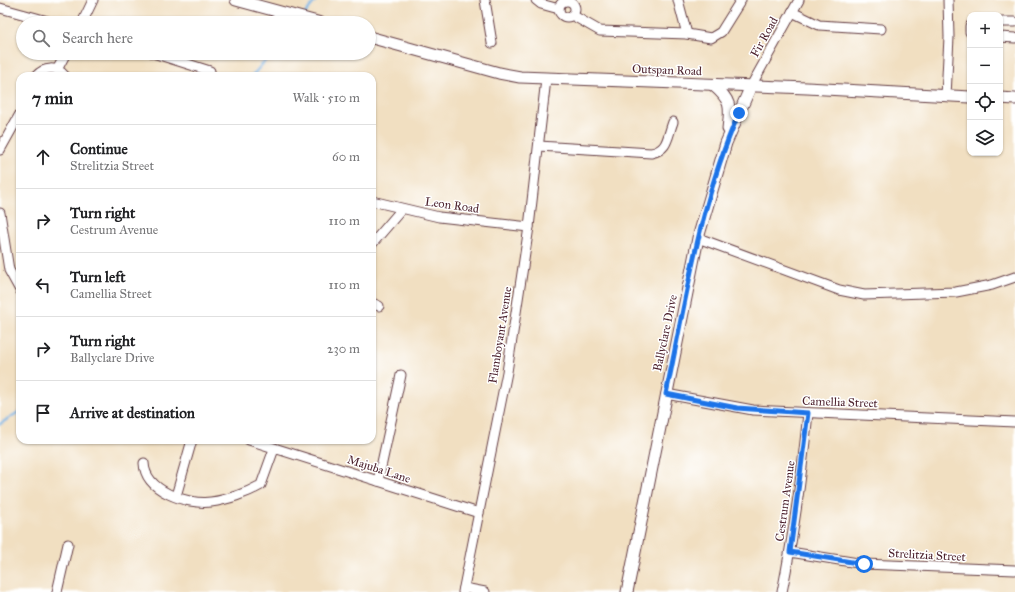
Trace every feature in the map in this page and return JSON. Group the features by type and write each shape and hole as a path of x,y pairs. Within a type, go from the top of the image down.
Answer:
{"street":[{"path":"86,16 94,0"},
{"path":"236,0 295,16"},
{"path":"485,0 492,43"},
{"path":"536,0 541,4 559,9 563,16 572,15 593,28 606,32 687,34 711,38 718,35 727,24 741,0"},
{"path":"678,0 687,34"},
{"name":"Fir Road","path":"752,86 799,0"},
{"path":"946,96 949,37 948,0"},
{"path":"559,9 564,2 574,2 574,10 572,15"},
{"path":"0,8 29,16"},
{"path":"792,12 819,24 880,30"},
{"path":"1003,22 1015,22"},
{"path":"1003,37 1015,38"},
{"name":"Outspan Road","path":"376,38 510,76 546,79 752,86 967,97"},
{"path":"57,70 62,60"},
{"path":"175,60 210,71"},
{"path":"42,72 46,69 57,70 60,72"},
{"name":"Flamboyant Avenue","path":"463,590 507,372 529,227 546,79"},
{"path":"713,85 723,93 730,106 726,143"},
{"name":"Ballyclare Drive","path":"627,592 698,238 726,143 752,86"},
{"path":"1003,98 1015,99"},
{"path":"0,150 16,121"},
{"path":"539,146 651,153 658,152 663,149 673,122"},
{"name":"Leon Road","path":"376,202 439,216 529,227"},
{"path":"376,239 402,209"},
{"path":"0,213 9,270 16,283"},
{"path":"698,238 839,290 858,295 956,292 992,285 1015,277"},
{"path":"378,481 401,375"},
{"name":"Camellia Street","path":"666,394 737,408 808,413 1015,422"},
{"name":"Cestrum Avenue","path":"782,592 790,552 808,413"},
{"path":"176,496 191,444"},
{"name":"Majuba Lane","path":"262,444 479,513"},
{"path":"144,463 147,475 155,487 176,496 202,502 210,502 256,487 264,480 274,448"},
{"path":"57,592 68,544"},
{"name":"Strelitzia Street","path":"790,552 864,564 1015,570"},
{"path":"463,590 485,592"}],"waterway":[{"path":"304,15 316,0"},
{"path":"255,72 266,60"},
{"path":"0,424 16,414"}],"route":[{"path":"739,113 726,143 698,238 666,394 737,408 808,413 806,438 790,552 864,564"}]}
